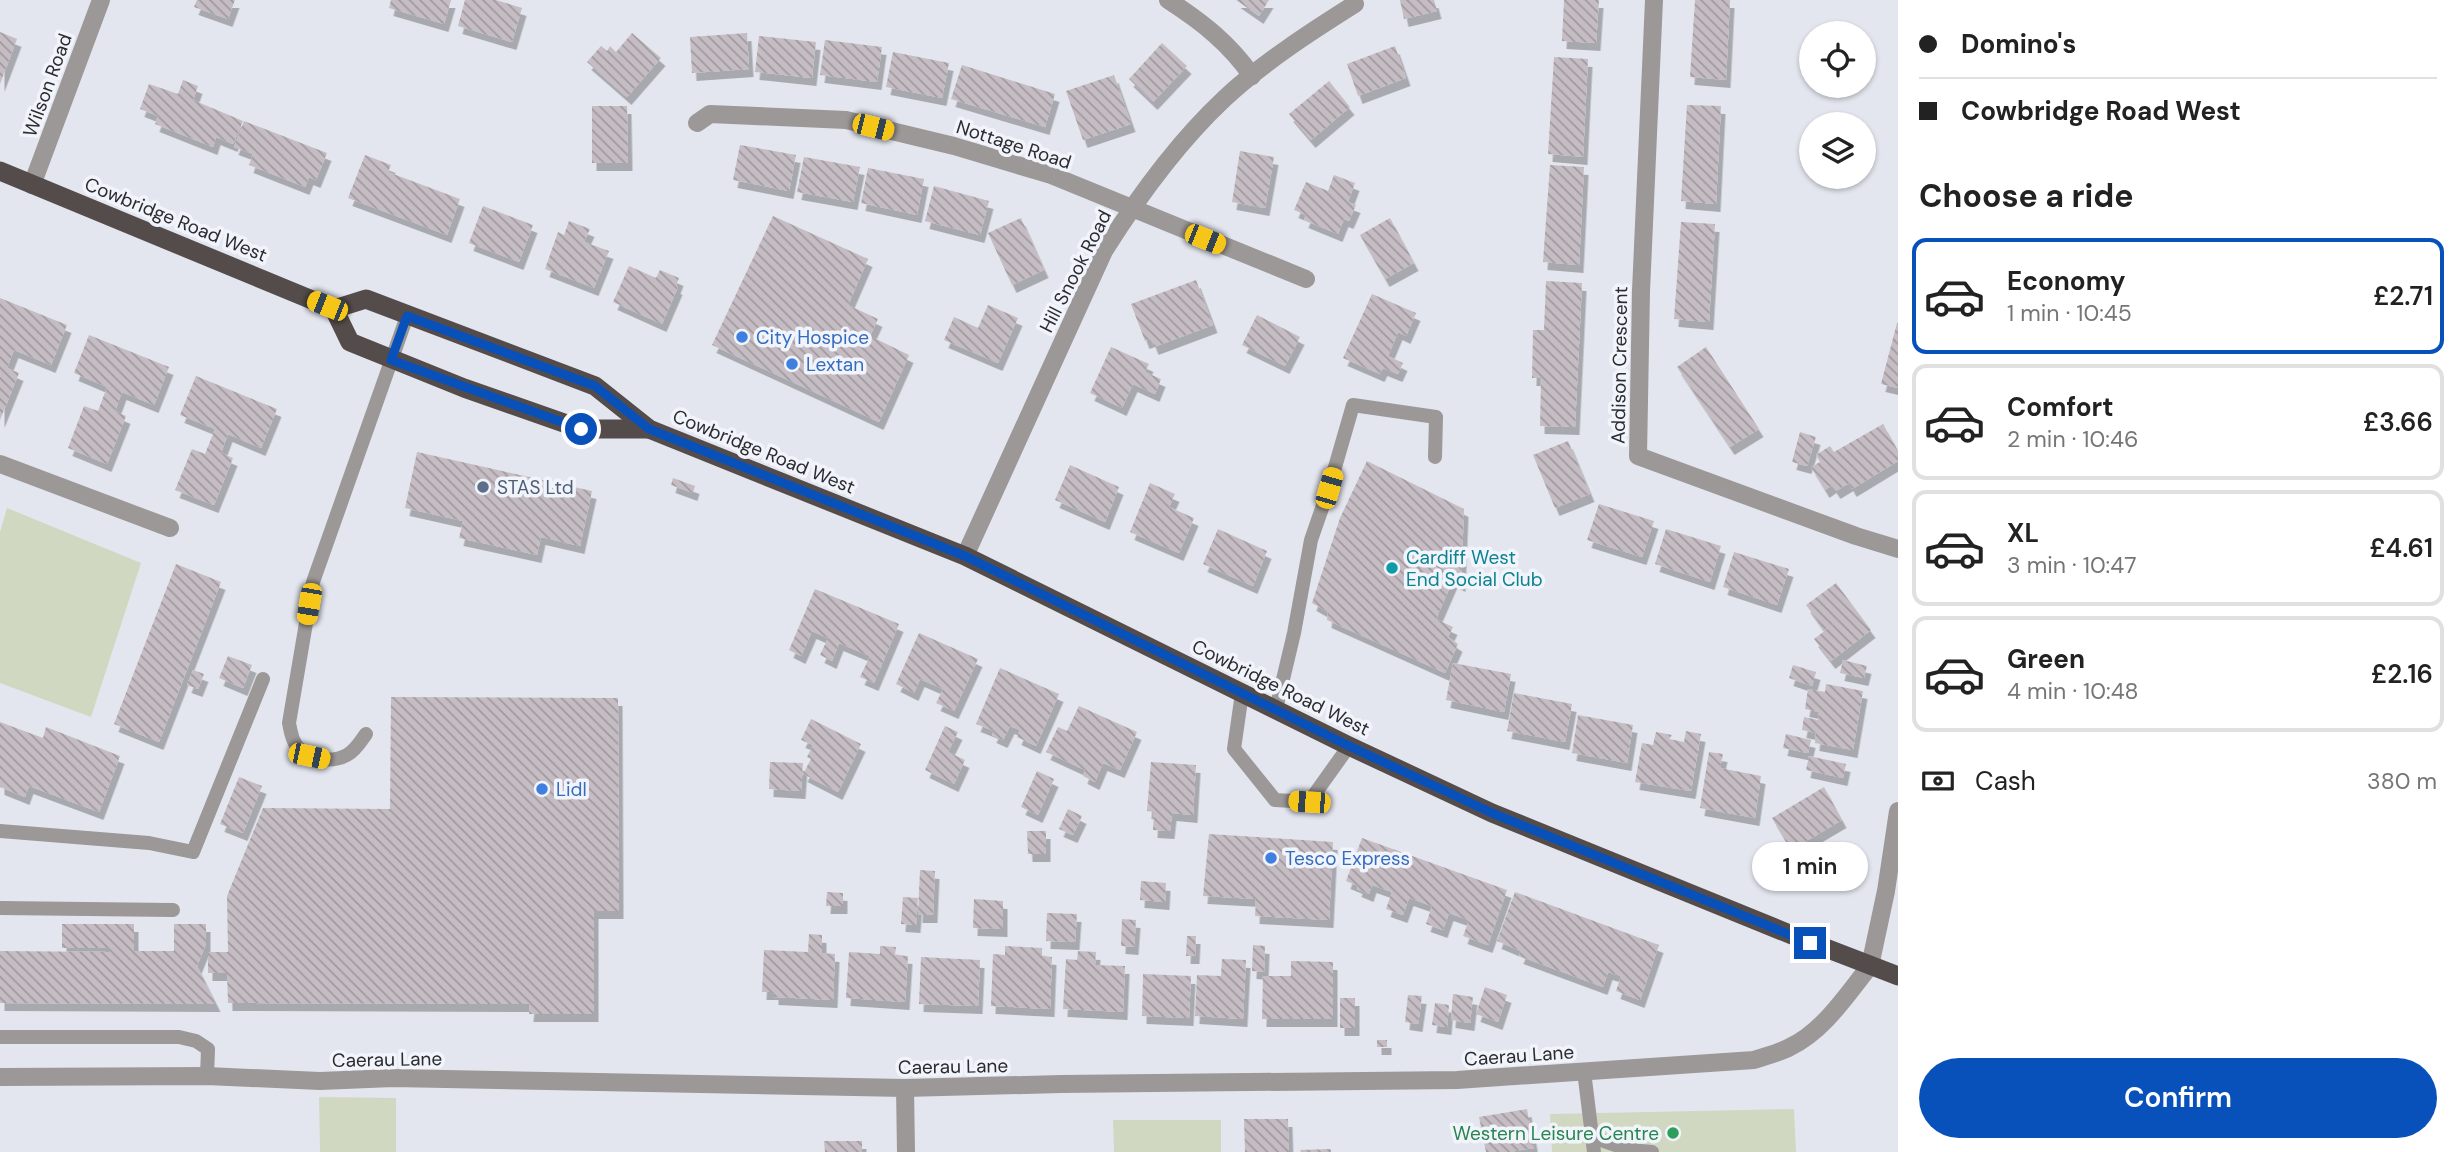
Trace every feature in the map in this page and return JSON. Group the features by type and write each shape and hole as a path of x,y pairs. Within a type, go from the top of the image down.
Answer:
{"highway":[{"name":"Cowbridge Road West","path":"0,171 334,309 366,299 595,386 649,429 965,556 1349,746 1492,813 1898,976"},
{"name":"Cowbridge Road West","path":"334,309 350,342 391,360 581,429 649,429"}],"street":[{"name":"Wilson Road","path":"32,185 101,0"},
{"path":"1168,0 1209,29 1235,52 1252,76"},
{"name":"Addison Crescent","path":"1654,0 1641,291 1638,456 1898,549"},
{"name":"Hill Snook Road","path":"965,556 1104,251 1130,209 1168,160 1224,99 1252,76 1355,4"},
{"name":"Nottage Road","path":"697,124 710,114 846,120 954,146 1051,175 1306,279"},
{"path":"0,464 170,528"},
{"path":"1870,966 1886,891 1898,811"},
{"name":"Caerau Lane","path":"0,1077 208,1076 320,1081 393,1078 905,1088 1457,1080 1754,1060 1789,1048 1806,1037 1822,1024 1870,966"},
{"path":"905,1088 906,1152"}],"lane":[{"path":"366,733 356,748 345,756 329,760 309,756 293,742 289,723 313,582 407,316"},
{"path":"1276,709 1294,633 1311,540 1353,405 1436,417 1434,457"},
{"path":"0,831 149,843 193,852 263,679"},
{"path":"1242,693 1234,750 1275,800 1309,802 1349,746"},
{"path":"0,908 173,910"},
{"path":"0,1037 179,1037 196,1041 208,1049 208,1076"},
{"path":"1584,1072 1592,1137 1591,1152"},
{"path":"1592,1137 1630,1150 1652,1152"}],"green space":[{"path":"7,508 141,563 91,717 0,683 0,532"},
{"path":"319,1097 396,1098 396,1152 320,1152"},
{"name":"Western Leisure Centre","path":"1794,1109 1796,1152 1552,1152 1550,1114"},
{"path":"1113,1120 1221,1120 1221,1152 1114,1152"}],"building":[{"path":"197,0 235,0 228,19 194,7"},
{"path":"391,0 451,0 444,24 389,8"},
{"path":"465,0 496,0 522,8 512,42 458,26"},
{"path":"1236,0 1269,0 1259,16"},
{"path":"1400,0 1434,0 1437,11 1404,19"},
{"path":"1564,0 1599,0 1596,43 1562,41"},
{"path":"1695,0 1730,0 1726,80 1690,77"},
{"path":"0,32 17,39 0,84"},
{"path":"632,33 661,58 627,97 587,62 601,46 607,51 610,46 616,52"},
{"path":"747,33 749,69 692,73 690,37"},
{"path":"759,36 816,42 812,78 755,72"},
{"path":"825,40 882,47 877,82 820,75"},
{"path":"1162,43 1187,66 1153,102 1129,79"},
{"path":"1395,46 1406,78 1358,96 1347,64"},
{"path":"893,52 949,63 942,98 886,87"},
{"path":"1554,57 1588,59 1583,157 1548,154"},
{"path":"962,65 1055,94 1045,127 951,99"},
{"path":"1114,75 1131,124 1083,140 1066,91"},
{"path":"183,80 198,86 193,100 243,121 233,144 216,137 213,147 155,124 158,116 140,109 149,84 178,94"},
{"path":"1329,81 1350,107 1311,140 1289,114"},
{"path":"1687,105 1721,106 1716,204 1681,201"},
{"path":"592,106 627,106 628,163 592,163"},
{"path":"244,121 327,153 316,180 309,177 305,187 249,165 253,154 234,147"},
{"path":"740,145 796,155 789,191 733,180"},
{"path":"1240,151 1274,157 1265,208 1232,202"},
{"path":"365,155 391,165 388,172 460,199 447,235 348,198"},
{"path":"804,157 860,167 853,202 797,192"},
{"path":"1550,165 1584,167 1579,265 1543,262"},
{"path":"868,168 924,179 917,215 861,203"},
{"path":"1334,175 1355,183 1348,202 1356,205 1349,221 1344,219 1338,234 1304,220 1306,215 1294,210 1306,182 1328,191"},
{"path":"934,186 989,201 980,235 925,221"},
{"path":"483,206 533,225 519,262 469,243"},
{"path":"773,216 868,259 848,305 878,319 870,336 909,355 879,422 712,345"},
{"path":"1021,218 1044,270 1012,285 988,233"},
{"path":"1390,218 1414,263 1385,279 1360,235"},
{"path":"569,221 590,229 584,242 609,251 594,288 545,269 558,232 564,235"},
{"path":"1681,222 1715,224 1709,322 1674,319"},
{"path":"629,266 656,278 660,270 679,278 678,287 662,324 613,302"},
{"path":"1196,280 1213,325 1154,347 1151,339 1145,341 1131,304"},
{"path":"1546,281 1582,283 1575,427 1540,426 1541,378 1532,378 1533,330 1544,330"},
{"path":"1372,294 1416,313 1406,336 1398,332 1388,356 1403,363 1398,374 1383,368 1380,374 1343,358"},
{"path":"0,298 67,325 51,365 14,350 7,368 19,373 0,420"},
{"path":"988,305 1018,318 998,363 944,340 954,317 978,328"},
{"path":"1257,315 1300,337 1285,366 1242,345"},
{"path":"1898,323 1898,388 1881,384"},
{"path":"89,335 169,367 154,405 122,392 115,411 126,416 107,464 68,448 84,406 98,411 107,387 74,373"},
{"path":"1111,347 1149,364 1145,372 1161,379 1155,394 1133,384 1122,408 1090,393"},
{"path":"1706,347 1759,429 1730,447 1677,367"},
{"path":"196,376 277,409 261,448 228,434 221,453 233,458 214,505 175,490 192,449 205,454 215,429 180,415"},
{"path":"1883,424 1898,451 1898,461 1852,489 1849,483 1836,491 1832,485 1825,490 1811,467 1820,462 1816,455 1830,446 1834,452"},
{"path":"1800,432 1816,437 1807,466 1792,462"},
{"path":"1568,441 1590,494 1555,508 1533,455"},
{"path":"417,452 592,491 580,546 541,537 537,555 459,538 463,521 405,508"},
{"name":"Cardiff West End Social Club","path":"1367,461 1464,509 1461,584 1453,580 1436,619 1453,627 1448,637 1458,644 1445,673 1327,620 1328,612 1312,603 1340,518"},
{"path":"1070,465 1119,487 1105,522 1055,500"},
{"path":"673,478 695,486 693,493 671,485"},
{"path":"1150,483 1175,494 1169,507 1194,518 1179,553 1130,532"},
{"path":"1599,504 1654,521 1642,557 1587,540"},
{"path":"1218,529 1267,551 1253,586 1203,564"},
{"path":"1666,529 1721,546 1710,582 1655,564"},
{"path":"1734,552 1789,569 1777,605 1723,587"},
{"path":"176,564 221,582 159,742 114,724"},
{"path":"1836,583 1871,630 1831,661 1814,639 1835,623 1824,630 1806,605"},
{"path":"815,589 899,624 874,683 860,677 870,656 839,643 832,661 820,655 828,638 812,631 801,656 789,650"},
{"path":"919,633 978,659 954,711 936,703 943,689 920,679 914,693 896,684"},
{"path":"228,656 252,665 243,688 219,678"},
{"path":"1843,660 1867,666 1864,678 1840,673"},
{"path":"1453,663 1511,674 1504,712 1446,700"},
{"path":"1793,665 1816,672 1812,686 1789,678"},
{"path":"1000,668 1059,694 1036,746 1017,737 1020,730 1010,726 1003,740 992,735 994,731 976,724"},
{"path":"193,670 204,674 198,689 187,685"},
{"path":"1826,684 1863,691 1853,750 1815,743 1816,733 1802,730 1804,717 1818,720 1819,712 1805,709 1808,689 1825,692"},
{"path":"1514,693 1572,704 1565,742 1507,731"},
{"path":"391,697 618,698 619,911 594,911 594,1014 529,1014 530,1004 228,1003 227,973 208,973 208,952 228,952 227,896 263,808 390,809"},
{"path":"1079,706 1137,732 1120,770 1103,763 1095,782 1083,776 1085,770 1046,752 1058,727 1067,731"},
{"path":"1578,715 1633,725 1627,763 1572,753"},
{"path":"811,719 861,744 838,792 803,774 811,759 807,757 813,745 801,740"},
{"path":"0,722 43,738 46,727 120,756 99,812 29,786 25,797 0,787"},
{"path":"945,726 958,732 948,752 965,760 954,784 925,770"},
{"path":"1686,731 1701,734 1691,791 1635,782 1642,743 1653,745 1656,732 1672,735 1669,739 1684,742"},
{"path":"1786,734 1811,740 1808,753 1783,748"},
{"path":"1709,752 1723,754 1720,768 1761,776 1755,818 1700,808"},
{"path":"1809,756 1846,764 1843,778 1806,770"},
{"path":"770,762 803,763 801,791 769,789"},
{"path":"1151,762 1196,765 1193,815 1172,813 1170,831 1153,830 1154,812 1147,811"},
{"path":"1037,771 1054,779 1038,815 1021,807"},
{"path":"239,777 262,786 243,833 220,824"},
{"path":"1824,787 1842,820 1791,850 1772,818"},
{"path":"1068,809 1082,816 1073,835 1059,829"},
{"path":"1027,831 1046,831 1046,854 1028,854"},
{"path":"1209,834 1333,842 1329,920 1255,916 1256,899 1203,896"},
{"path":"1362,838 1507,890 1488,945 1463,936 1469,920 1449,913 1443,930 1426,924 1432,906 1409,898 1403,915 1386,909 1392,892 1372,885 1369,894 1346,881"},
{"path":"920,870 935,871 933,915 918,915"},
{"path":"1141,881 1166,883 1165,902 1140,900"},
{"path":"827,892 843,893 843,906 826,906"},
{"path":"1515,892 1659,945 1640,1000 1616,991 1621,976 1608,972 1603,987 1519,956 1521,951 1497,941"},
{"path":"903,897 918,898 916,925 901,924"},
{"path":"974,899 1003,901 1003,929 973,928"},
{"path":"1047,913 1077,914 1075,942 1046,941"},
{"path":"1122,919 1136,920 1134,947 1121,946"},
{"path":"62,924 134,924 134,951 174,951 174,924 206,924 206,944 197,966 216,1004 0,1003 0,951 109,952 109,948 62,948"},
{"path":"809,934 822,935 822,953 835,954 833,1000 774,997 774,992 762,992 764,950 808,952"},
{"path":"1187,936 1196,936 1195,956 1186,956"},
{"path":"1253,945 1265,946 1264,972 1252,971"},
{"path":"880,946 896,947 895,955 908,956 905,1002 846,998 849,952 880,954"},
{"path":"1005,946 1042,948 1042,956 1052,957 1050,1009 991,1006 993,954 1005,955"},
{"path":"1078,951 1096,952 1095,965 1125,966 1123,1012 1063,1009 1066,959 1077,960"},
{"path":"921,957 980,960 978,1006 919,1004"},
{"path":"1222,959 1246,960 1243,1019 1195,1016 1197,975 1221,976"},
{"path":"1291,961 1333,962 1333,1019 1262,1019 1263,976 1291,976"},
{"path":"1143,974 1191,976 1189,1018 1142,1016"},
{"path":"1485,987 1507,995 1498,1022 1476,1014"},
{"path":"1453,994 1473,997 1470,1023 1451,1020"},
{"path":"1408,995 1422,996 1418,1024 1405,1022"},
{"path":"1340,998 1355,998 1355,1028 1340,1028"},
{"path":"1435,1003 1449,1005 1447,1027 1432,1025"},
{"path":"1377,1040 1387,1040 1387,1047 1377,1047"},
{"path":"1527,1109 1534,1148 1486,1152 1479,1117"},
{"path":"1244,1119 1288,1119 1289,1152 1245,1152"},
{"path":"824,1141 862,1141 862,1152 825,1152"},
{"path":"1331,1149 1331,1152 1300,1150"}],"place":[{"name":"City Hospice","path":"742,337"},
{"name":"Lextan","path":"792,364"},
{"name":"STAS Ltd","path":"483,487"},
{"name":"Cardiff West End Social Club","path":"1392,568"},
{"name":"Lidl","path":"542,789"},
{"name":"Tesco Express","path":"1271,858"},
{"name":"Western Leisure Centre","path":"1673,1133"}],"route":[{"path":"581,429 391,360 407,316 595,386 649,429 965,556 1349,746 1492,813 1810,943"}]}
